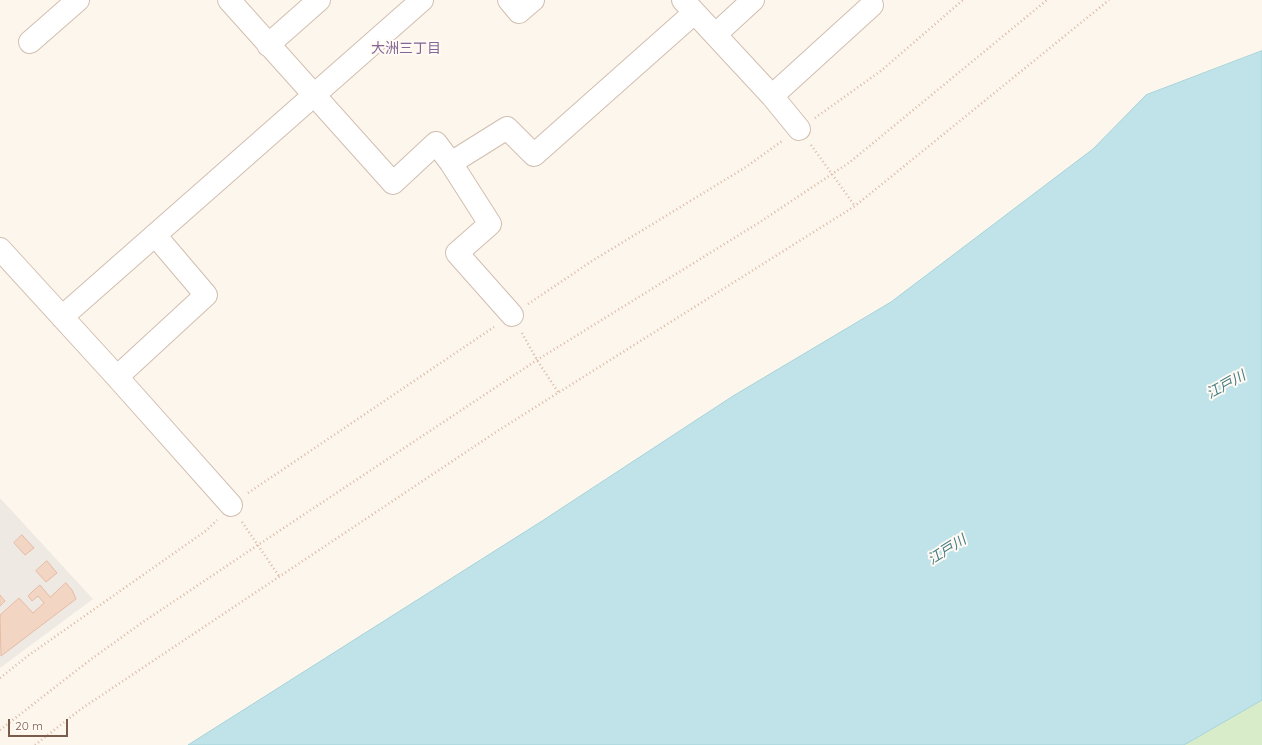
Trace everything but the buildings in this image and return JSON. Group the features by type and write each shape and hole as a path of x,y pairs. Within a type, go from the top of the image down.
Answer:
{"street":[{"path":"30,42 78,0"},
{"path":"229,0 268,45 315,94 393,183 436,143 451,163 490,224 457,253 512,315"},
{"path":"268,45 319,0"},
{"path":"62,317 422,0"},
{"path":"509,0 519,12 533,0"},
{"path":"716,34 754,0"},
{"path":"772,96 872,5"},
{"path":"451,163 507,128 534,155 688,7 716,34 772,96 799,129"},
{"path":"117,377 206,295 155,235"},
{"path":"0,249 231,505"}],"path":[{"path":"0,678 35,651 208,530 231,505 592,261 746,167 882,70 963,0"},
{"path":"0,730 90,660 137,626 258,545 537,360 760,222 850,162 1047,0"},
{"path":"35,745 81,709 499,430 855,206 1109,0"},
{"path":"799,129 855,206"},
{"path":"512,315 537,360 558,392"},
{"path":"231,505 279,576"}],"shaded area":[{"path":"0,498 93,599 0,668"}],"green space":[{"path":"1262,700 1262,745 1184,745"}],"water":[{"name":"江戸川","path":"1262,51 1262,700 1184,745 188,745 542,521 733,396 891,302 1093,149 1146,95"}],"district":[{"name":"大洲三丁目","path":"406,49"}]}
